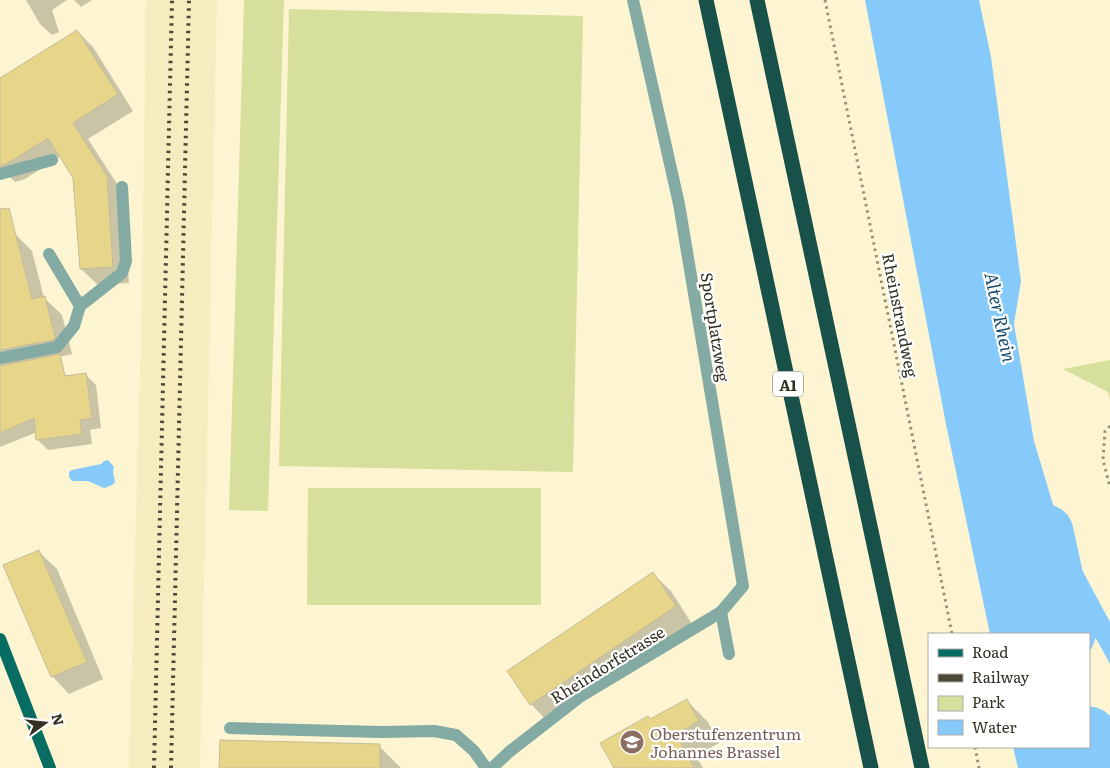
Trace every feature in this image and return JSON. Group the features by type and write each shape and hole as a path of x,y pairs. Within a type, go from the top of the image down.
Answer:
{"highway":[{"name":"A1","path":"706,0 871,768"},
{"path":"757,0 922,768"}],"main road":[{"path":"0,639 50,768"}],"street":[{"name":"Sportplatzweg","path":"633,0 679,204 743,586 721,612"},
{"path":"0,174 52,160"},
{"path":"0,358 57,347 74,326 80,306 122,273 126,261 122,187"},
{"path":"49,254 80,306"},
{"path":"721,612 729,654"},
{"name":"Rheindorfstrasse","path":"492,768 509,752 581,696 721,612"},
{"path":"230,728 381,732 434,730 456,735 474,751 486,768"}],"path":[{"name":"Rheinstrandweg","path":"825,0 952,633"},
{"path":"1110,426 1105,431 1103,460 1110,487"},
{"path":"975,748 979,768"}],"shaded area":[{"path":"146,0 217,0 200,768 129,768 142,299"}],"green space":[{"path":"244,0 284,0 268,511 229,510"},
{"path":"289,9 583,16 573,472 279,466"},
{"path":"1110,360 1110,400 1108,392 1063,369"},
{"path":"308,488 541,488 541,605 307,605"}],"water":[{"path":"865,0 979,0 991,57 1021,281 1014,324 1034,441 1061,531 1110,622 1110,664 1098,642 1072,604 1060,608 1068,633 990,633 946,424"},
{"path":"108,460 114,467 115,482 112,485 104,488 88,481 72,481 69,477 69,472 72,470 101,464"},
{"path":"1013,748 1085,748 1095,768 1018,768"}],"building":[{"path":"77,30 118,94 73,123 107,176 113,267 80,269 73,178 48,138 0,166 0,78"},
{"path":"9,208 32,299 45,296 55,337 53,340 0,350 0,209"},
{"path":"60,354 65,376 86,373 92,418 80,420 82,434 36,440 34,418 0,433 0,366"},
{"path":"39,550 87,662 51,677 3,565"},
{"path":"653,572 676,606 530,705 507,671"},
{"name":"Oberstufenzentrum Johannes Brassel","path":"687,699 699,721 676,734 694,768 614,768 600,743 648,716 650,719"},
{"path":"220,740 380,744 380,768 219,768"}],"waterway":[{"name":"Alter Rhein","path":"1046,532 1068,633"},
{"name":"Alter Rhein","path":"1090,739 1096,768"}],"railway":[{"path":"154,768 172,0"},
{"path":"171,768 189,0"}],"place":[{"name":"Oberstufenzentrum Johannes Brassel","path":"632,742"}]}
